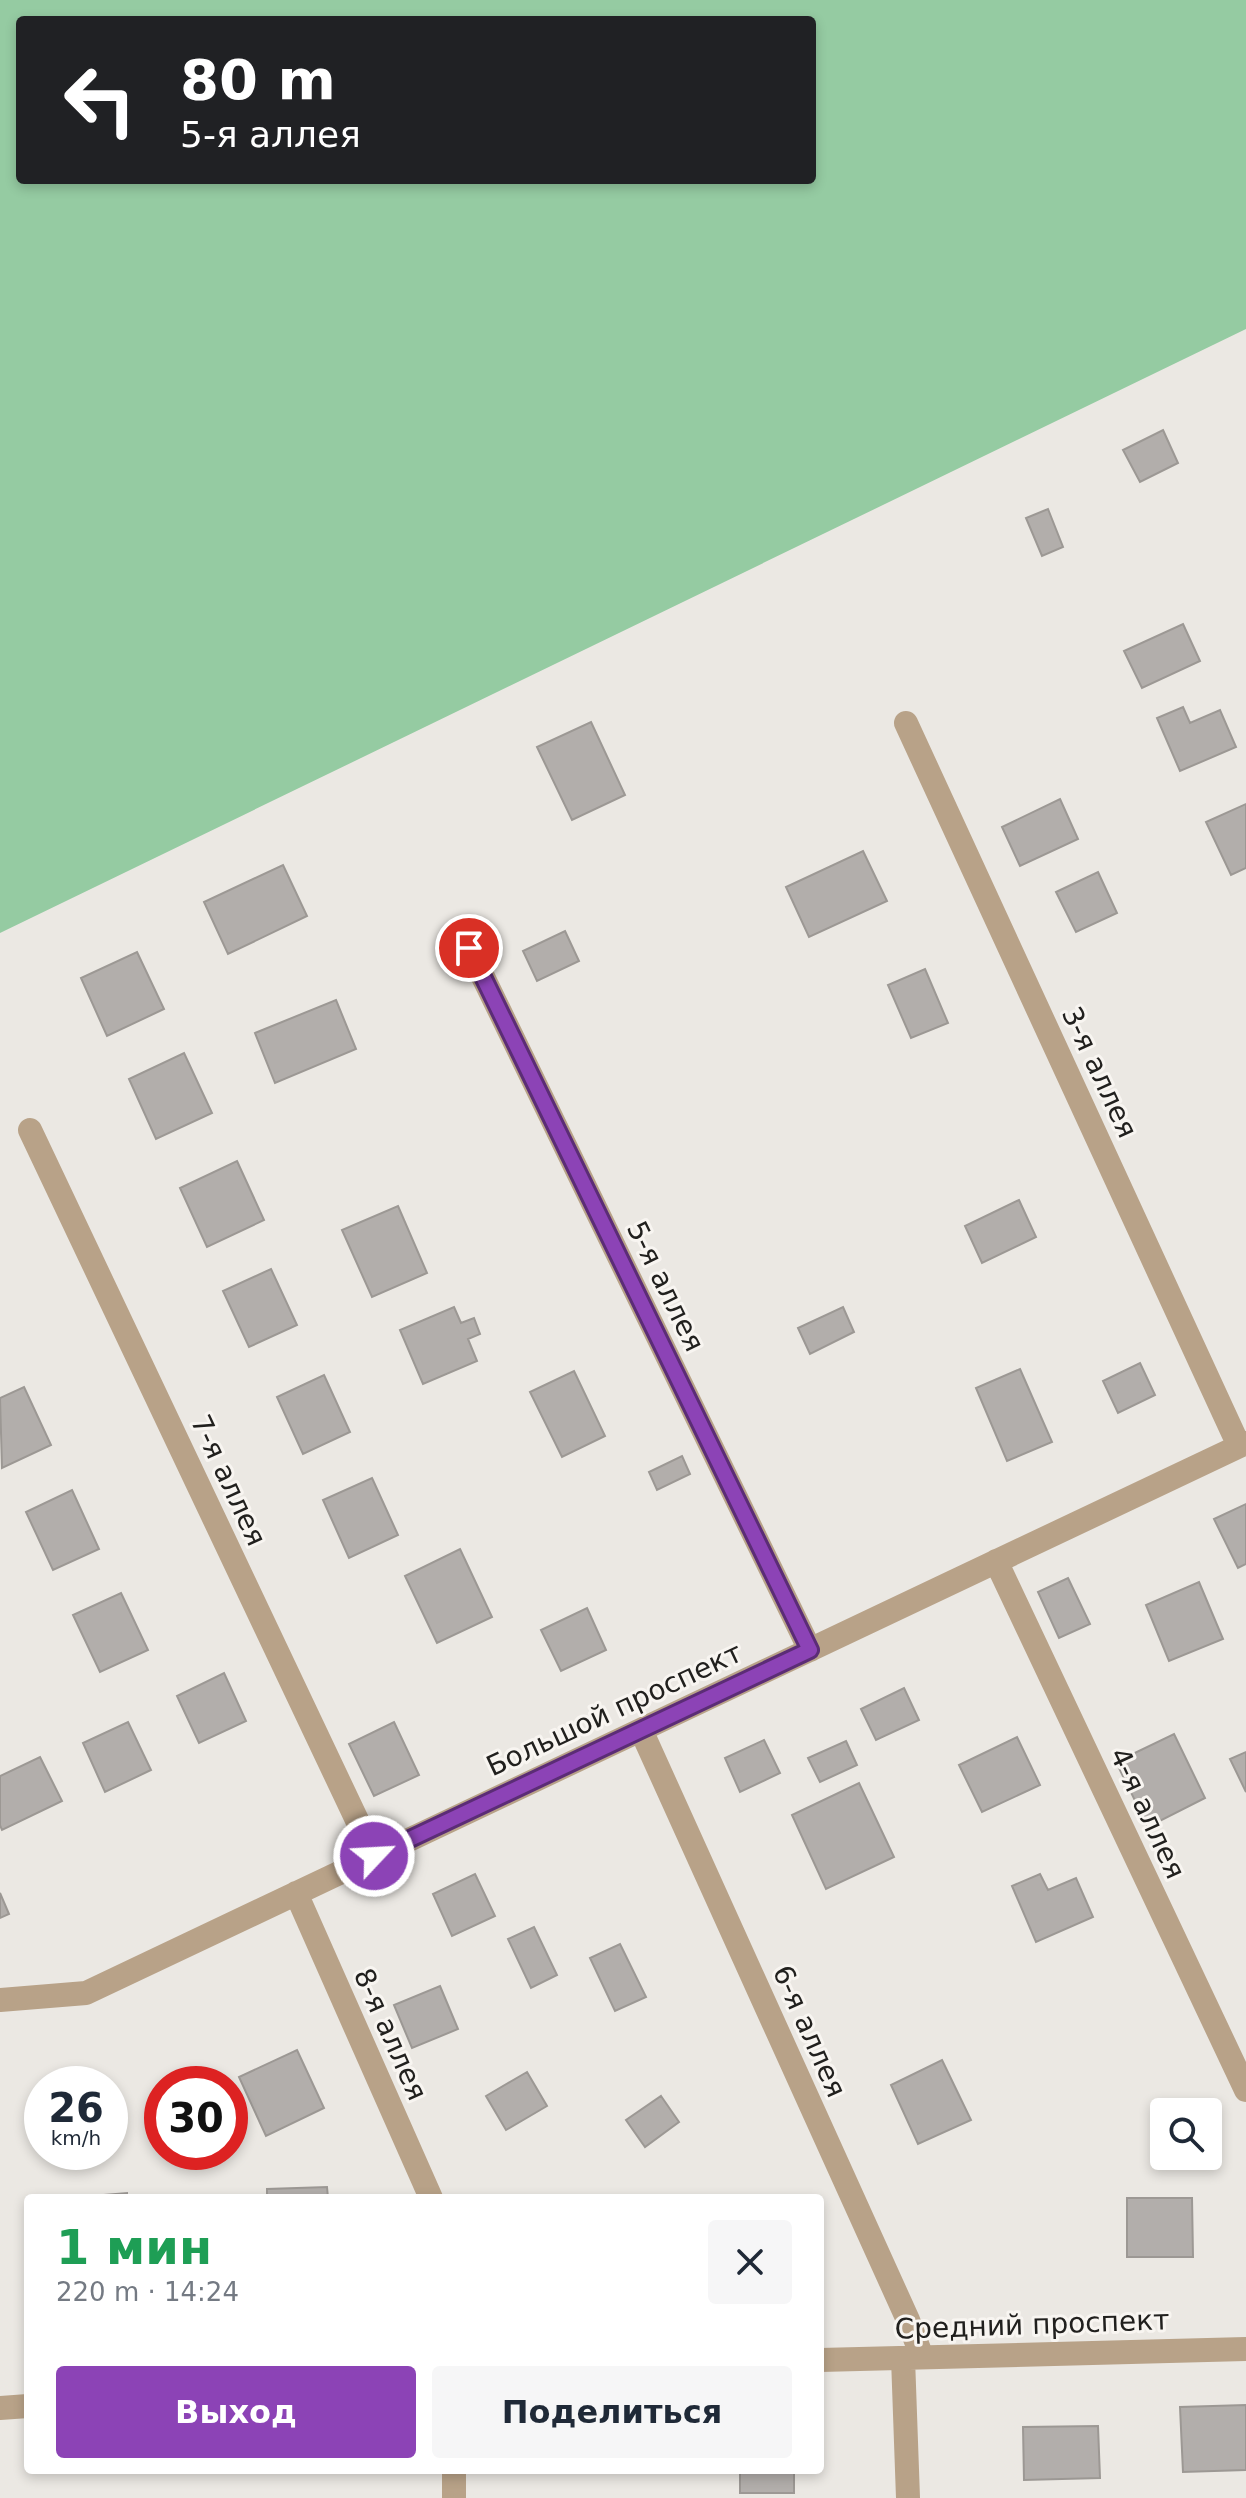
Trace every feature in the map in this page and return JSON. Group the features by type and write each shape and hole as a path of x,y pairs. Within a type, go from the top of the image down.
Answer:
{"street":[{"name":"3-я аллея","path":"906,723 1243,1444"},
{"name":"5-я аллея","path":"469,948 810,1650"},
{"name":"7-я аллея","path":"30,1130 374,1856"},
{"name":"Большой проспект","path":"0,2000 86,1993 1243,1444"},
{"name":"4-я аллея","path":"996,1561 1246,2090"},
{"name":"6-я аллея","path":"641,1730 908,2320 912,2357 908,2498"},
{"name":"8-я аллея","path":"296,1893 429,2194"},
{"name":"Средний проспект","path":"824,2360 1246,2349"},
{"path":"0,2408 24,2406"},
{"path":"454,2474 454,2498"}],"green space":[{"path":"0,0 1246,0 1246,329 0,933"}],"building":[{"path":"1163,430 1178,463 1140,482 1123,450"},
{"path":"1048,509 1063,547 1042,556 1026,518"},
{"path":"1183,624 1200,661 1142,688 1124,651"},
{"path":"1183,707 1190,723 1220,710 1236,747 1180,771 1157,718"},
{"path":"591,722 625,795 572,820 537,747"},
{"path":"1060,799 1078,839 1020,866 1002,827"},
{"path":"1246,804 1246,868 1231,875 1206,822"},
{"path":"863,851 887,901 809,937 786,887"},
{"path":"283,865 307,916 228,954 204,902"},
{"path":"1098,872 1117,913 1076,932 1056,892"},
{"path":"565,931 579,961 537,981 523,951"},
{"path":"137,952 164,1009 107,1036 81,978"},
{"path":"925,969 948,1023 911,1038 888,985"},
{"path":"336,1000 356,1049 275,1083 255,1033"},
{"path":"184,1053 212,1113 156,1139 129,1079"},
{"path":"237,1161 264,1220 207,1247 180,1188"},
{"path":"1019,1200 1036,1237 982,1263 965,1226"},
{"path":"398,1206 427,1273 372,1297 342,1230"},
{"path":"271,1269 297,1325 249,1347 223,1291"},
{"path":"454,1307 461,1323 474,1318 480,1334 468,1339 477,1361 423,1384 400,1330"},
{"path":"843,1307 854,1332 810,1354 798,1328"},
{"path":"1140,1363 1155,1395 1118,1413 1103,1381"},
{"path":"1020,1369 1052,1442 1007,1461 976,1388"},
{"path":"574,1371 605,1436 562,1457 530,1392"},
{"path":"324,1375 350,1432 303,1454 277,1397"},
{"path":"24,1387 51,1445 2,1468 0,1398"},
{"path":"682,1456 690,1474 657,1490 649,1472"},
{"path":"372,1478 398,1535 349,1558 323,1500"},
{"path":"72,1490 99,1549 53,1570 26,1512"},
{"path":"1246,1504 1246,1564 1238,1568 1214,1519"},
{"path":"460,1549 492,1617 437,1643 405,1576"},
{"path":"1068,1578 1090,1624 1059,1638 1038,1592"},
{"path":"1199,1582 1223,1639 1169,1661 1146,1605"},
{"path":"121,1593 148,1650 100,1672 73,1615"},
{"path":"587,1608 606,1650 561,1671 541,1630"},
{"path":"224,1673 246,1721 199,1743 177,1696"},
{"path":"904,1688 919,1720 876,1740 861,1709"},
{"path":"128,1722 151,1770 105,1792 83,1743"},
{"path":"394,1722 419,1775 374,1796 349,1744"},
{"path":"1174,1734 1205,1798 1148,1827 1116,1762"},
{"path":"1017,1737 1040,1785 982,1812 959,1765"},
{"path":"764,1740 780,1773 740,1792 725,1758"},
{"path":"846,1741 857,1765 820,1782 808,1758"},
{"path":"1246,1752 1246,1792 1230,1759"},
{"path":"40,1757 62,1801 2,1830 0,1776"},
{"path":"859,1783 894,1857 826,1889 792,1815"},
{"path":"475,1874 495,1916 452,1936 433,1894"},
{"path":"1040,1874 1048,1890 1076,1878 1093,1917 1036,1942 1012,1886"},
{"path":"0,1893 9,1914 0,1918"},
{"path":"534,1927 557,1975 531,1988 508,1939"},
{"path":"620,1944 646,1997 615,2011 590,1958"},
{"path":"440,1986 458,2029 412,2048 394,2005"},
{"path":"297,2050 324,2108 266,2136 248,2097 248,2073"},
{"path":"942,2060 971,2120 918,2144 891,2085"},
{"path":"527,2072 547,2106 506,2130 486,2096"},
{"path":"661,2096 679,2122 645,2147 626,2120"},
{"path":"327,2187 328,2194 267,2194 267,2189"},
{"path":"1127,2198 1192,2198 1193,2257 1127,2257"},
{"path":"1246,2405 1246,2470 1183,2472 1180,2407"},
{"path":"1098,2426 1100,2478 1024,2480 1023,2427"},
{"path":"740,2474 794,2474 794,2493 740,2493"}],"route":[{"path":"374,1856 810,1650 469,948"}]}
